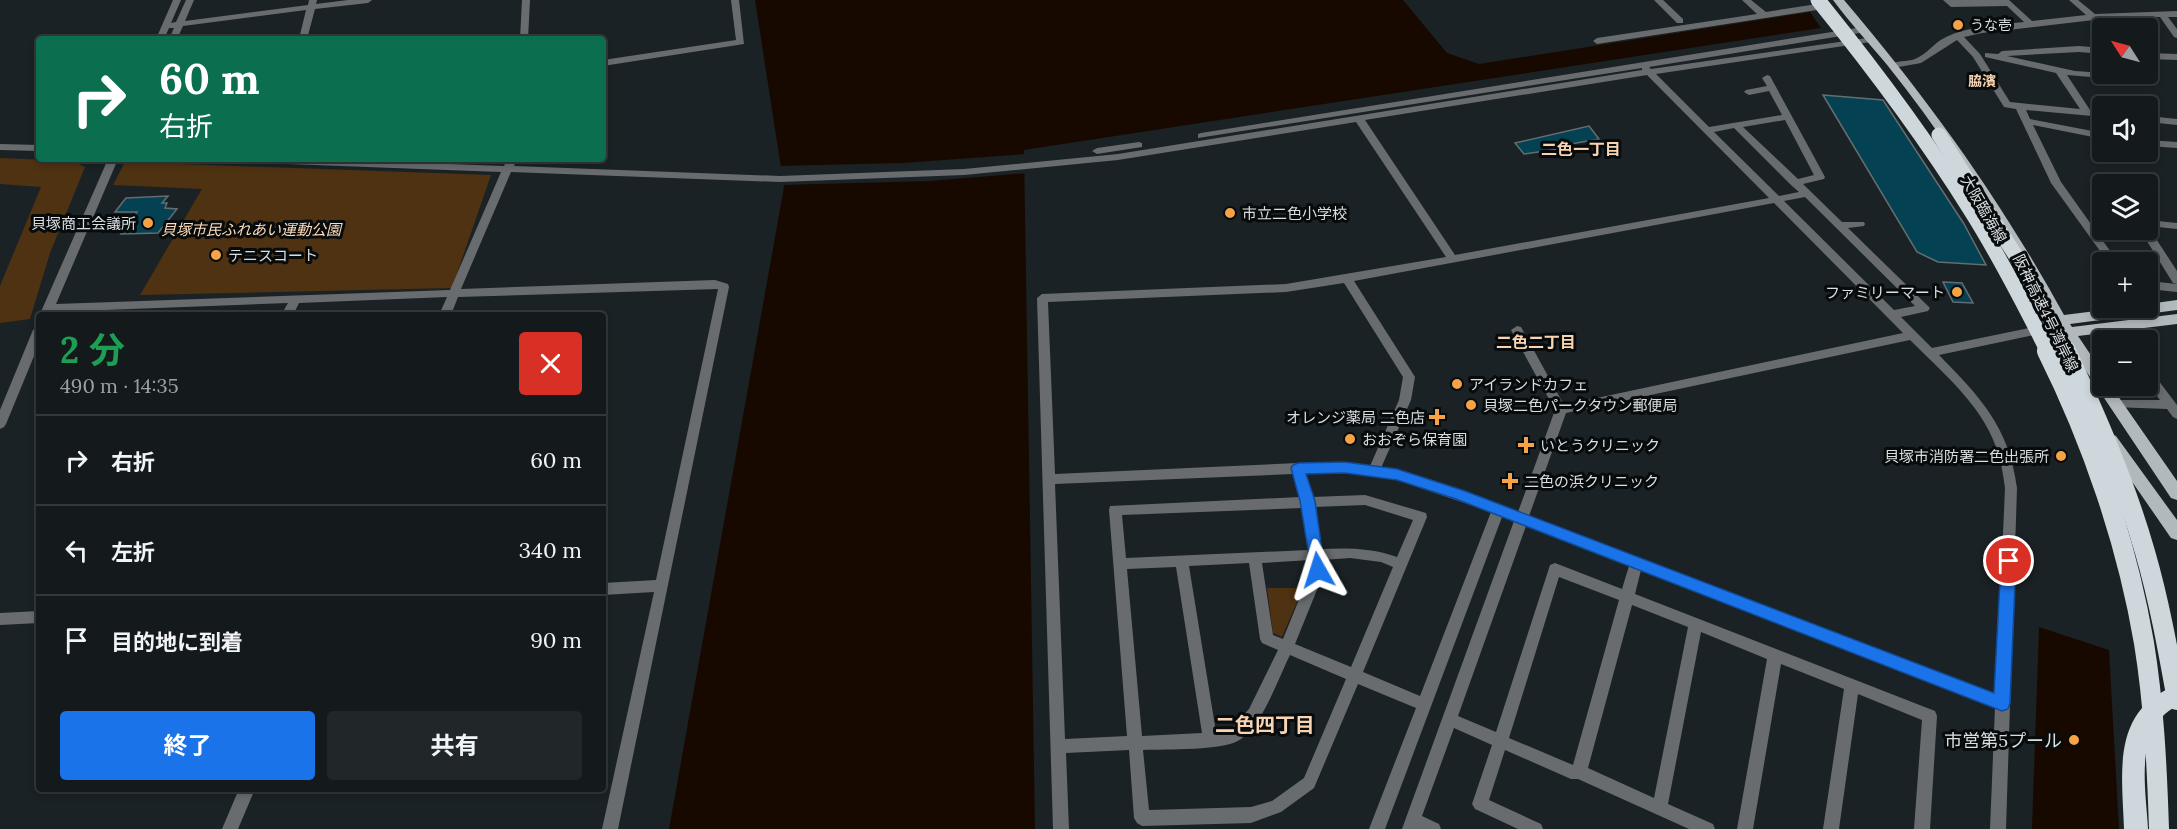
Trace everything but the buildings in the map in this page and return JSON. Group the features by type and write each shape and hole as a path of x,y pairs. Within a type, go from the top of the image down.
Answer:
{"highway":[{"name":"阪神高速4号湾岸線","path":"1819,2 1897,78 1957,162 2014,254 2062,346 2104,439 2137,524 2164,624 2177,700"},
{"name":"阪神高速4号湾岸線","path":"1819,2 1912,118 1970,206 2041,338 2083,435 2112,516 2138,616 2148,673 2154,732 2159,829"},
{"path":"2136,829 2134,766 2137,733 2145,717 2158,705 2177,695"}],"main road":[{"name":"大阪臨海線","path":"1838,0 1893,65 1980,184 2026,258 2060,320 2092,367"},
{"name":"大阪臨海線","path":"1819,2 1843,38 1894,104 1950,186 2034,331 2177,533"},
{"path":"2034,331 2060,320 2177,305"},
{"path":"2034,331 2069,333 2177,319"},
{"name":"大阪臨海線","path":"2112,396 2177,494"}],"street":[{"path":"161,36 177,0"},
{"path":"174,36 190,0"},
{"path":"166,26 313,4 368,0"},
{"path":"524,36 526,0"},
{"path":"606,63 741,42 735,0"},
{"path":"1658,0 1680,21"},
{"path":"1746,0 1764,15"},
{"path":"1947,0 1951,4 2008,2 2030,24"},
{"path":"2073,0 2093,17"},
{"path":"1597,41 1764,15 1819,2"},
{"path":"304,36 313,4"},
{"path":"2162,14 2177,35"},
{"path":"1893,65 1918,61 1949,39 1981,30 2093,17 2177,14"},
{"path":"1029,164 1867,35"},
{"path":"1958,36 1977,56 2007,105 2092,113"},
{"path":"1977,56 2092,50"},
{"path":"1988,55 2075,74 2092,75"},
{"path":"2158,56 2177,57"},
{"path":"468,162 780,176 895,176 1118,157 1359,119 1644,68"},
{"path":"1644,68 1970,394 2001,438 2010,465 2009,561 1998,829"},
{"path":"2059,70 2087,112"},
{"path":"1767,78 1820,177 1795,183"},
{"path":"1749,92 1771,88"},
{"path":"2020,107 2056,183 2106,252"},
{"path":"1707,130 1787,117"},
{"path":"1359,119 1453,260"},
{"path":"2158,120 2177,122"},
{"path":"2027,121 2092,134"},
{"path":"1736,126 1924,308 1891,315"},
{"path":"2158,144 2177,145"},
{"path":"0,147 36,148"},
{"path":"112,162 47,312 455,293 716,284 724,287 698,420 660,586 610,829"},
{"path":"399,162 511,164"},
{"path":"447,312 511,164"},
{"path":"1060,829 1042,298 1286,288 1453,260 1806,194"},
{"path":"1839,226 1860,224"},
{"path":"2158,224 2177,226"},
{"path":"2151,240 2177,280"},
{"path":"1347,279 1409,377 1405,400 1374,470"},
{"path":"2158,286 2177,288"},
{"path":"289,312 296,299"},
{"path":"1433,829 1412,825 1561,410 1517,330"},
{"path":"1930,353 2034,331"},
{"path":"1561,410 1912,336"},
{"path":"0,424 36,337"},
{"path":"2158,388 2174,410"},
{"path":"2117,404 2174,410"},
{"path":"1048,479 1298,468 1345,467 1374,470 1418,481 1498,510 2002,703"},
{"path":"1057,746 1210,740 1235,735 1254,714 1287,646 1318,570 1307,501 1298,468"},
{"path":"1365,500 1422,517 1309,783 1276,807 1251,814 1142,818 1115,510 1307,501 1365,500"},
{"path":"1377,829 1498,510"},
{"path":"1120,564 1350,553 1381,557 1401,564"},
{"path":"1255,559 1267,639 1425,705"},
{"path":"1182,561 1210,740"},
{"path":"1579,772 1636,564"},
{"path":"1535,829 1480,804 1555,569 1930,716 1922,829"},
{"path":"606,589 660,586"},
{"path":"0,619 36,617"},
{"path":"1659,808 1696,623"},
{"path":"1745,829 1775,655"},
{"path":"1831,829 1852,685"},
{"path":"1449,719 1571,772 1579,772 1707,829"},
{"path":"230,829 246,792"}],"green space":[{"path":"0,158 36,160 36,162 74,162 85,167 50,253 30,319 0,323 0,286 41,187 0,184"},
{"name":"貝塚市民ふれあい運動公園","path":"125,162 491,175 452,288 140,295 202,189 113,185"},
{"path":"1267,588 1303,588 1282,637 1273,633"}],"shaded area":[{"path":"755,0 1403,0 1447,53 1479,64 1810,12 1821,28 1024,150 1035,829 669,829 784,187"},
{"name":"市営第5プール","path":"2039,627 2109,650 2119,829 2032,829"}],"pier":[{"path":"1027,154 1028,173 929,181 781,185 778,166 902,163"}],"place":[{"name":"うな壱","path":"1958,25"},
{"name":"市立二色小学校","path":"1230,213"},
{"name":"貝塚商工会議所","path":"148,223"},
{"name":"テニスコート","path":"216,255"},
{"name":"ファミリーマート","path":"1957,292"},
{"name":"アイランドカフェ","path":"1457,384"},
{"name":"貝塚二色パークタウン郵便局","path":"1471,405"},
{"name":"オレンジ薬局 二色店","path":"1437,417"},
{"name":"おおぞら保育園","path":"1350,439"},
{"name":"いとうクリニック","path":"1526,445"},
{"name":"貝塚市消防署二色出張所","path":"2061,456"},
{"name":"二色の浜クリニック","path":"1510,481"},
{"name":"市営第5プール","path":"2074,740"}],"district":[{"name":"脇濱","path":"1982,81"},
{"name":"二色一丁目","path":"1581,149"},
{"name":"二色二丁目","path":"1536,342"},
{"name":"二色四丁目","path":"1265,724"}],"route":[{"path":"1318,570 1307,501 1298,468 1345,467 1374,470 1460,495 2002,703 2009,561"}]}
